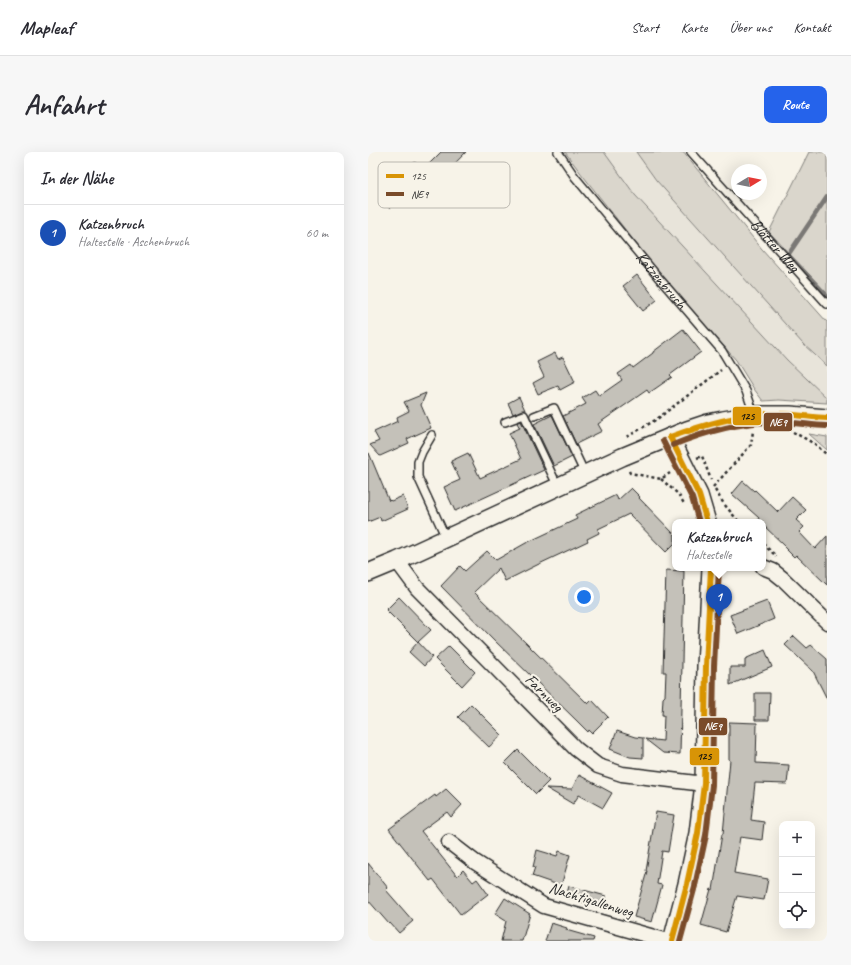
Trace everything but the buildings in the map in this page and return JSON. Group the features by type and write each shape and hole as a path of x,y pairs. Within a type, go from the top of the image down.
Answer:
{"street":[{"path":"368,573 622,457 708,423 754,415 790,415 827,418"},
{"path":"670,437 699,495 706,519"},
{"name":"Farnweg","path":"397,561 417,588 576,749 598,766 622,774 704,784"},
{"path":"766,568 773,571 783,579 827,622"},
{"path":"672,941 687,884 698,833 704,784 706,666 711,571"},
{"name":"Nachtigallenweg","path":"449,842 476,862 544,906 668,941"}],"lane":[{"name":"Katzenbruch","path":"558,152 589,195 722,351 746,392 754,415"},
{"name":"Blötter Weg","path":"691,152 827,304"},
{"path":"534,416 554,408 585,474"},
{"path":"505,422 524,415 558,487"},
{"path":"432,435 418,462 418,477 446,538"}],"path":[{"path":"713,488 751,445 754,415"},
{"path":"792,432 815,444 827,455"},
{"path":"661,479 678,494 688,511"}],"shaded area":[{"path":"565,152 604,152 635,195 787,360 827,398 827,403 779,400 763,401 736,360 660,274"},
{"path":"604,152 636,152 656,180 803,344 827,366 827,398 787,360 635,195"},
{"path":"636,152 683,152 762,249 827,322 827,366 803,344 656,180"},
{"path":"809,152 827,152 827,293 769,232"},
{"path":"809,434 827,437 827,450"}],"waterway":[{"path":"788,255 827,197"},
{"path":"787,254 827,296"}],"transit line":[{"name":"125","path":"670,437 709,424 762,414 827,418"},
{"name":"NE9","path":"673,445 710,432 761,422 781,422 826,426"},
{"name":"125","path":"670,437 699,495 706,519"},
{"name":"NE9","path":"663,441 692,498 698,519"},
{"name":"125","path":"672,941 687,884 698,833 704,784 706,666 711,571"},
{"name":"NE9","path":"680,941 695,886 706,835 712,785 714,666 719,571"}],"place":[{"name":"Katzenbruch","path":"719,617"}]}
